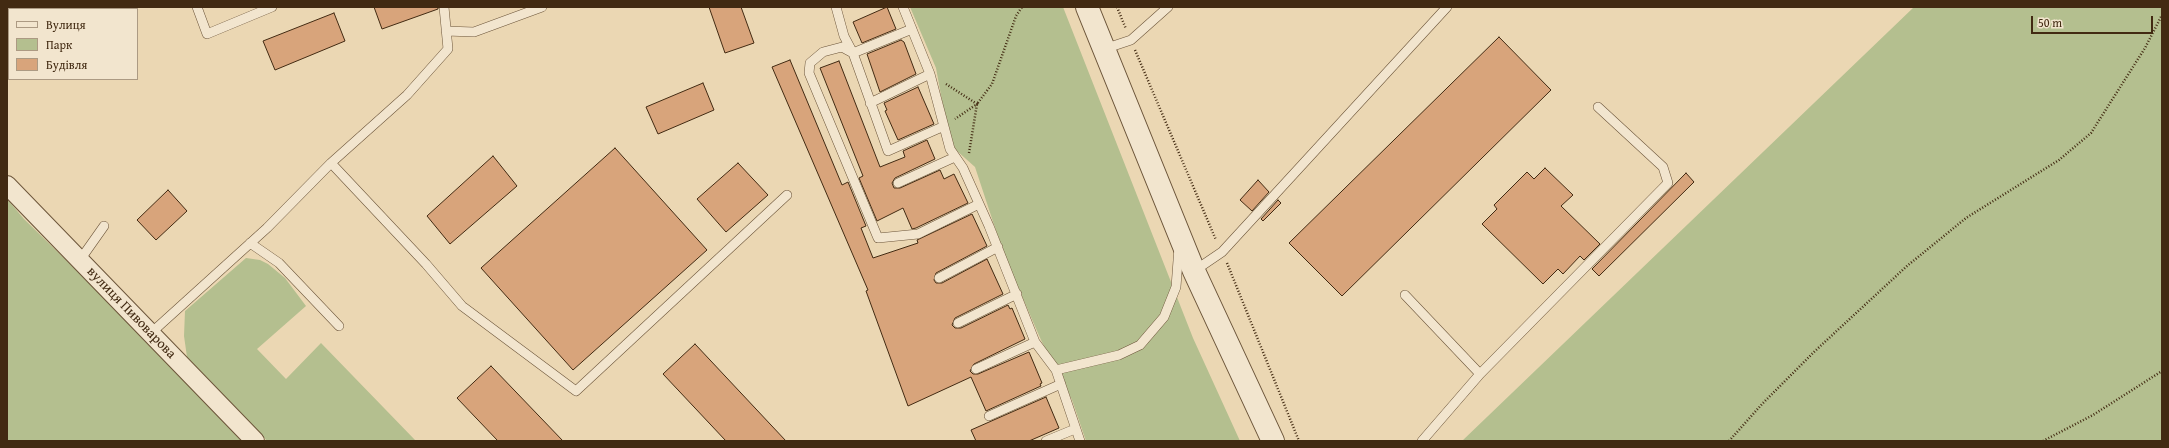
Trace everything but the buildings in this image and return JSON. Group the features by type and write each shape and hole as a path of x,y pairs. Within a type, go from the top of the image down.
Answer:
{"street":[{"path":"1087,7 1194,271 1273,441"},
{"name":"вулиця Пивоварова","path":"7,185 255,441"}],"lane":[{"path":"196,7 207,34 272,7"},
{"path":"151,333 250,243 331,163 407,95 448,49 444,7"},
{"path":"446,31 474,32 542,7"},
{"path":"836,7 844,36 853,53 888,151 942,127"},
{"path":"903,7 930,74 942,127 950,149 963,168 998,247 1035,342 1056,370 1080,441"},
{"path":"1104,49 1131,40 1168,7"},
{"path":"1194,271 1222,252 1447,7"},
{"path":"853,53 912,29"},
{"path":"853,53 842,47 823,52 810,63 809,73 878,238 918,234 979,204"},
{"path":"870,102 930,74"},
{"path":"1422,441 1480,374 1668,183 1663,167 1598,107"},
{"path":"898,183 955,157"},
{"path":"331,163 426,264 462,306 576,391 787,195"},
{"path":"80,260 104,226"},
{"path":"1056,370 1120,354 1140,345 1164,317 1176,287 1181,240"},
{"path":"250,243 279,263 339,326"},
{"path":"940,278 998,247"},
{"path":"958,323 1017,294"},
{"path":"1405,295 1480,374"},
{"path":"976,369 1035,342"},
{"path":"989,416 1061,384"},
{"path":"1046,441 1075,429"}],"path":[{"path":"942,127 977,104 992,84 1016,16 1022,7"},
{"path":"1117,7 1222,252 1299,441"},
{"path":"1729,441 1815,351 1907,266 1966,218 2058,160 2091,133 2145,48 2162,15"},
{"path":"930,74 977,104"},
{"path":"963,168 971,147 977,104"},
{"path":"2043,441 2093,415 2162,370"}],"green space":[{"path":"910,7 1063,7 1193,338 1240,441 1086,441 1072,400 1041,340 1004,255 975,167 957,151 949,139 936,68"},
{"path":"1914,7 2162,7 2162,441 1462,441"},
{"path":"7,199 24,219 168,360 245,441 7,441"},
{"path":"246,258 260,260 268,264 285,278 306,306 257,349 286,379 321,343 416,441 267,441 187,357 184,336 185,311"}]}
